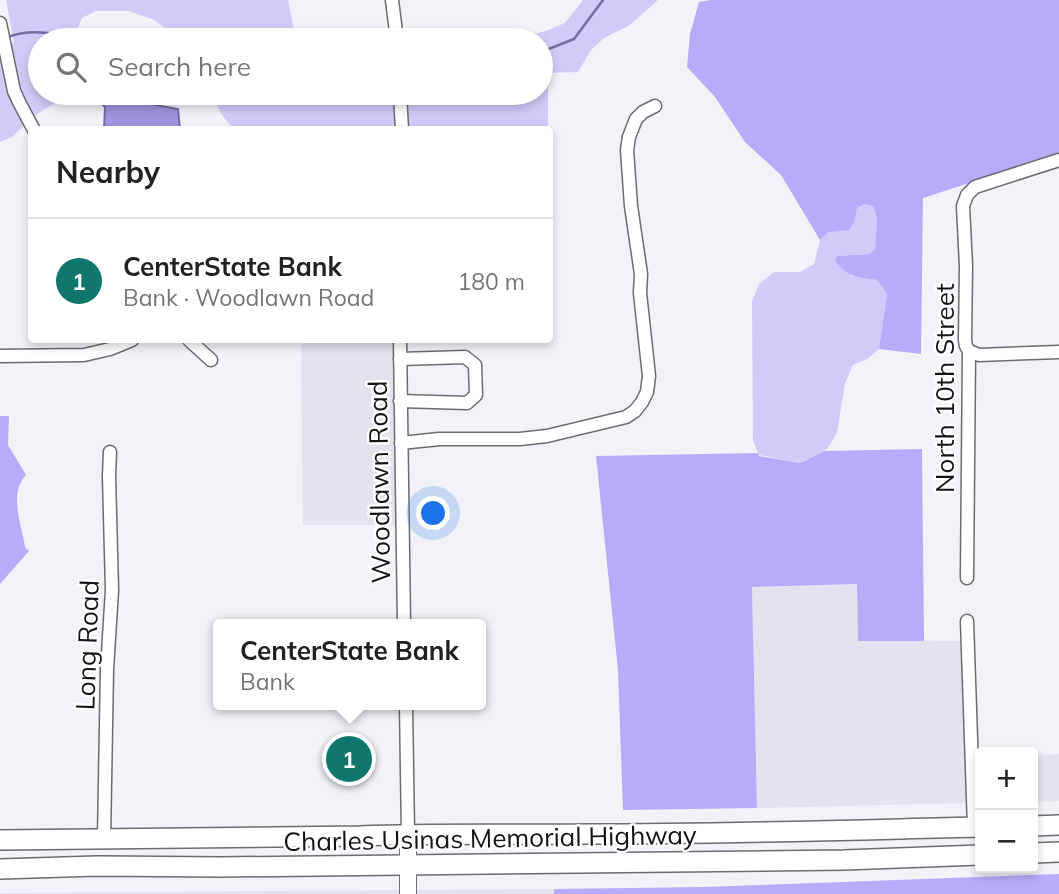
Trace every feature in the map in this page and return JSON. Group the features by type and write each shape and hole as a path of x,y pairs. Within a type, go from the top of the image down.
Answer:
{"highway":[{"path":"1038,826 1059,825"},
{"name":"Charles Usinas Memorial Highway","path":"0,840 975,827"},
{"path":"536,863 588,855 732,853 743,847 753,832"},
{"path":"1038,853 1059,852"},
{"name":"Charles Usinas Memorial Highway","path":"0,869 844,860 975,855"}],"main road":[{"path":"408,834 408,894"}],"street":[{"path":"392,0 396,28"},
{"path":"0,23 14,92 32,126"},
{"path":"401,105 402,126"},
{"path":"401,443 439,439 520,439 547,436 626,417 642,402 647,392 649,376 627,150 636,119 655,106"},
{"name":"North 10th Street","path":"967,578 969,351 965,340 966,265 963,206 965,197 975,187 1059,160"},
{"path":"0,356 84,355 99,346 110,349 125,343"},
{"path":"192,343 211,360"},
{"name":"Woodlawn Road","path":"400,343 404,619"},
{"path":"969,351 979,355 1059,352"},
{"path":"400,401 467,403 476,395 475,365 466,357 401,359"},
{"name":"Long Road","path":"104,839 107,668 113,590 108,475 110,452"},
{"path":"967,621 976,810"},
{"path":"406,710 408,834"}],"shaded area":[{"path":"6,0 288,0 294,28 165,28 152,19 128,11 96,11 82,18 78,28 28,28 28,105 52,105 34,116 12,137 0,142 0,45 14,43"},
{"path":"583,0 658,0 630,25 604,38 591,50 578,72 553,73 553,28 565,23"},
{"path":"1059,0 1059,154 923,198 921,354 879,349 887,294 877,280 849,273 835,260 837,256 869,254 875,250 877,218 873,206 865,204 857,208 855,220 849,230 829,232 820,240 781,175 745,142 715,97 687,67 690,34 699,2"},
{"path":"103,105 156,105 178,109 180,126 104,126"},
{"path":"217,105 396,105 397,126 233,126"},
{"path":"406,105 548,105 548,126 406,126"},
{"path":"865,204 873,206 877,218 875,250 869,254 837,256 851,276 877,280 887,294 879,349 867,359 853,365 845,383 837,433 827,449 801,463 759,455 753,441 752,301 759,284 774,272 800,272 814,264 820,240 829,232 855,220 857,208"},
{"path":"301,343 396,343 398,525 303,525"},
{"path":"0,416 9,416 8,445 26,475 18,491 17,500 25,547 29,551 0,584"},
{"path":"922,449 924,641 858,641 857,584 752,587 757,808 623,810 618,670 596,456 758,453 759,456 801,463 824,451"},
{"path":"857,584 859,640 963,641 968,803 757,808 752,587"},
{"path":"1059,754 1059,801 1038,802 1038,755"},
{"path":"1059,874 1059,894 554,894 554,889 705,887"},
{"path":"554,889 554,894 412,894 413,890"},
{"path":"403,890 403,894 0,894 0,893"}],"waterway":[{"path":"553,47 574,39 603,0"},
{"path":"11,36 28,33"}],"place":[{"name":"CenterState Bank","path":"349,759"}]}
